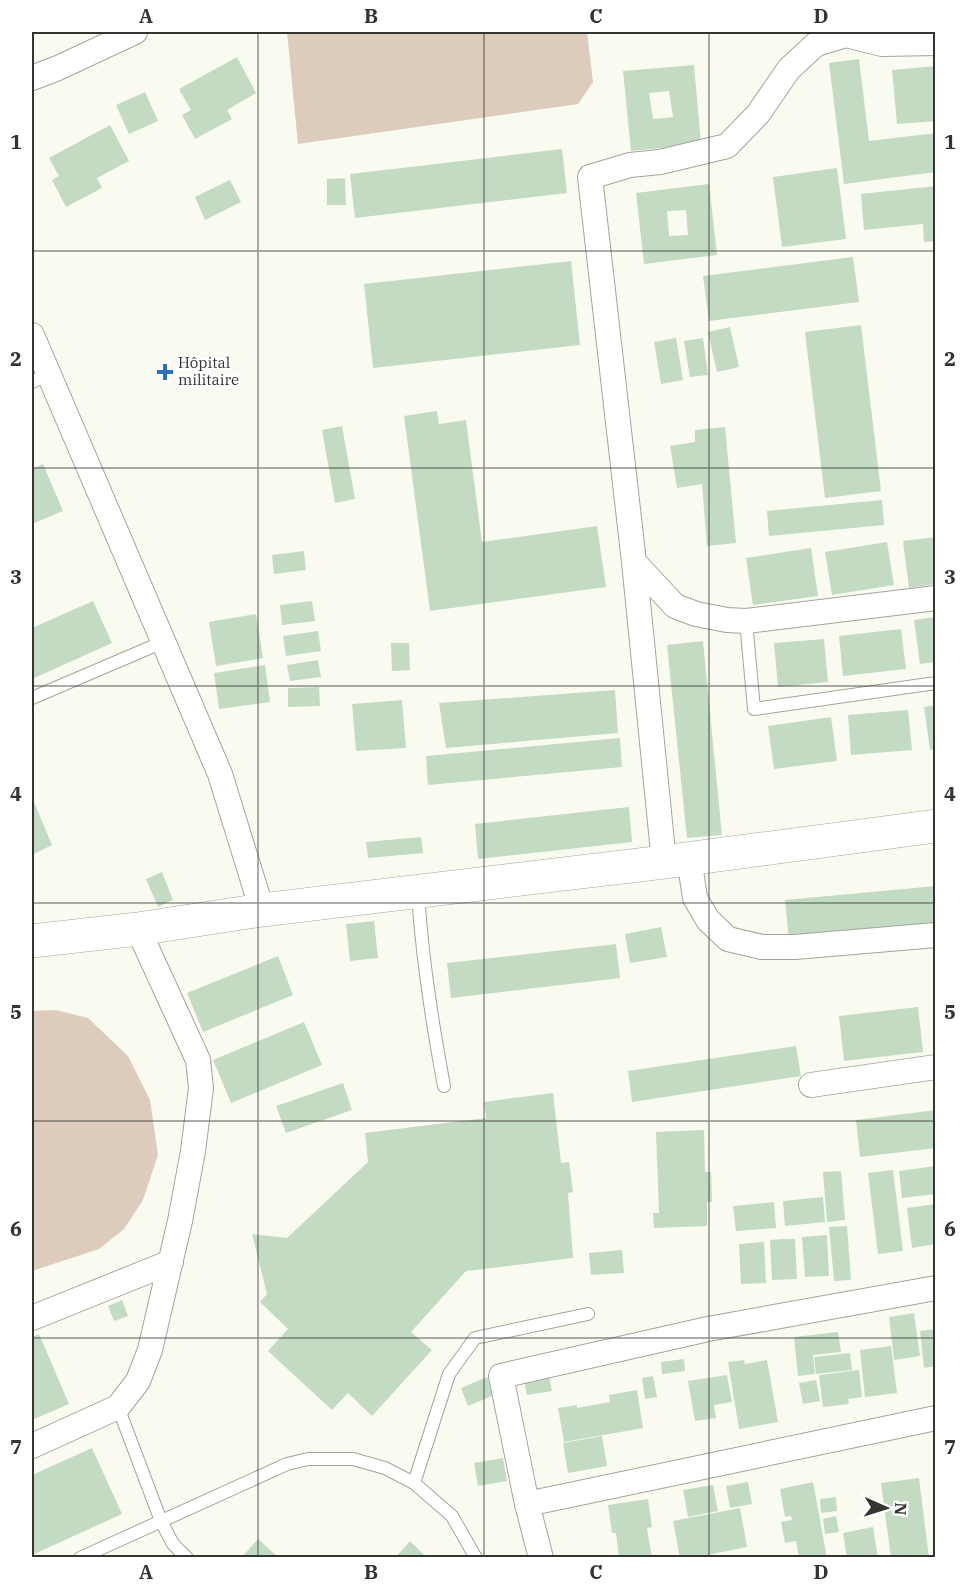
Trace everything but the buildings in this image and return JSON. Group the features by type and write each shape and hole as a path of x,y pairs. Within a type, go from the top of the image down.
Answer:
{"street":[{"path":"32,78 135,32"},
{"path":"936,43 882,44 846,35 816,44 789,69 758,114 727,146 660,162 630,165 590,177 634,562 677,860 708,920 728,939 762,947 795,947 936,935"},
{"path":"32,334 40,378 163,642 220,774 262,910"},
{"path":"634,562 675,606 696,614 727,620 746,621 936,598"},
{"path":"32,941 936,826"},
{"path":"32,1446 118,1407 138,1381 150,1350 180,1221 201,1088 198,1060 138,928"},
{"path":"811,1084 936,1067"},
{"path":"32,1318 171,1262"},
{"path":"541,1557 527,1504 501,1376 708,1329 936,1288"},
{"path":"527,1504 936,1418"}],"lane":[{"path":"746,621 754,709 936,683"},
{"path":"32,698 163,642"},
{"path":"418,892 425,975 444,1086"},
{"path":"414,1483 449,1374 476,1338 588,1314"},
{"path":"118,1407 161,1521 173,1544 187,1557"},
{"path":"80,1557 286,1464 308,1459 353,1460 385,1468 414,1483 452,1516 476,1557"}],"shaded area":[{"path":"287,32 587,32 593,82 578,104 298,144"},
{"path":"56,1010 88,1018 128,1056 150,1100 158,1155 143,1200 124,1229 99,1249 32,1271 32,1011"}],"place":[{"name":"Hôpital militaire","path":"165,372"}]}
